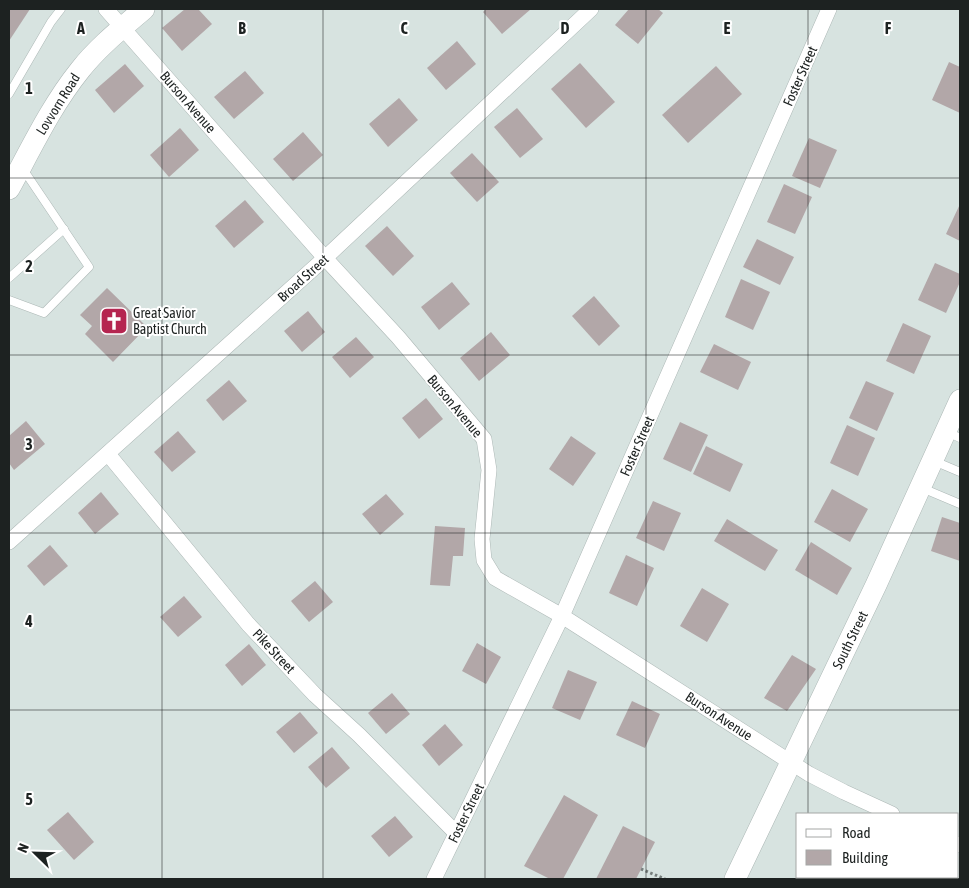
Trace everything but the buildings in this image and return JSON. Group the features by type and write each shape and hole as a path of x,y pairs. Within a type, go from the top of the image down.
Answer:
{"street":[{"name":"Burson Avenue","path":"106,9 325,258 398,337 484,440 489,470 482,538 484,560 495,578 562,616 809,774 890,813"},
{"name":"Lovvorn Road","path":"9,189 59,99 81,68 107,41 144,9"},
{"name":"Broad Street","path":"9,542 325,258 591,9"},
{"name":"Foster Street","path":"434,879 562,616 830,9"},
{"name":"South Street","path":"735,879 876,585 932,460 953,435 960,400"},
{"name":"Pike Street","path":"108,454 248,624 314,695 360,735 456,833"}],"lane":[{"path":"9,94 60,9"},
{"path":"9,300 44,313 90,267 21,167"},
{"path":"9,278 64,229"},
{"path":"932,460 960,472"},
{"path":"920,488 960,504"}],"path":[{"path":"641,869 666,879"}],"place":[{"name":"Great Savior Baptist Church","path":"114,321"}]}
